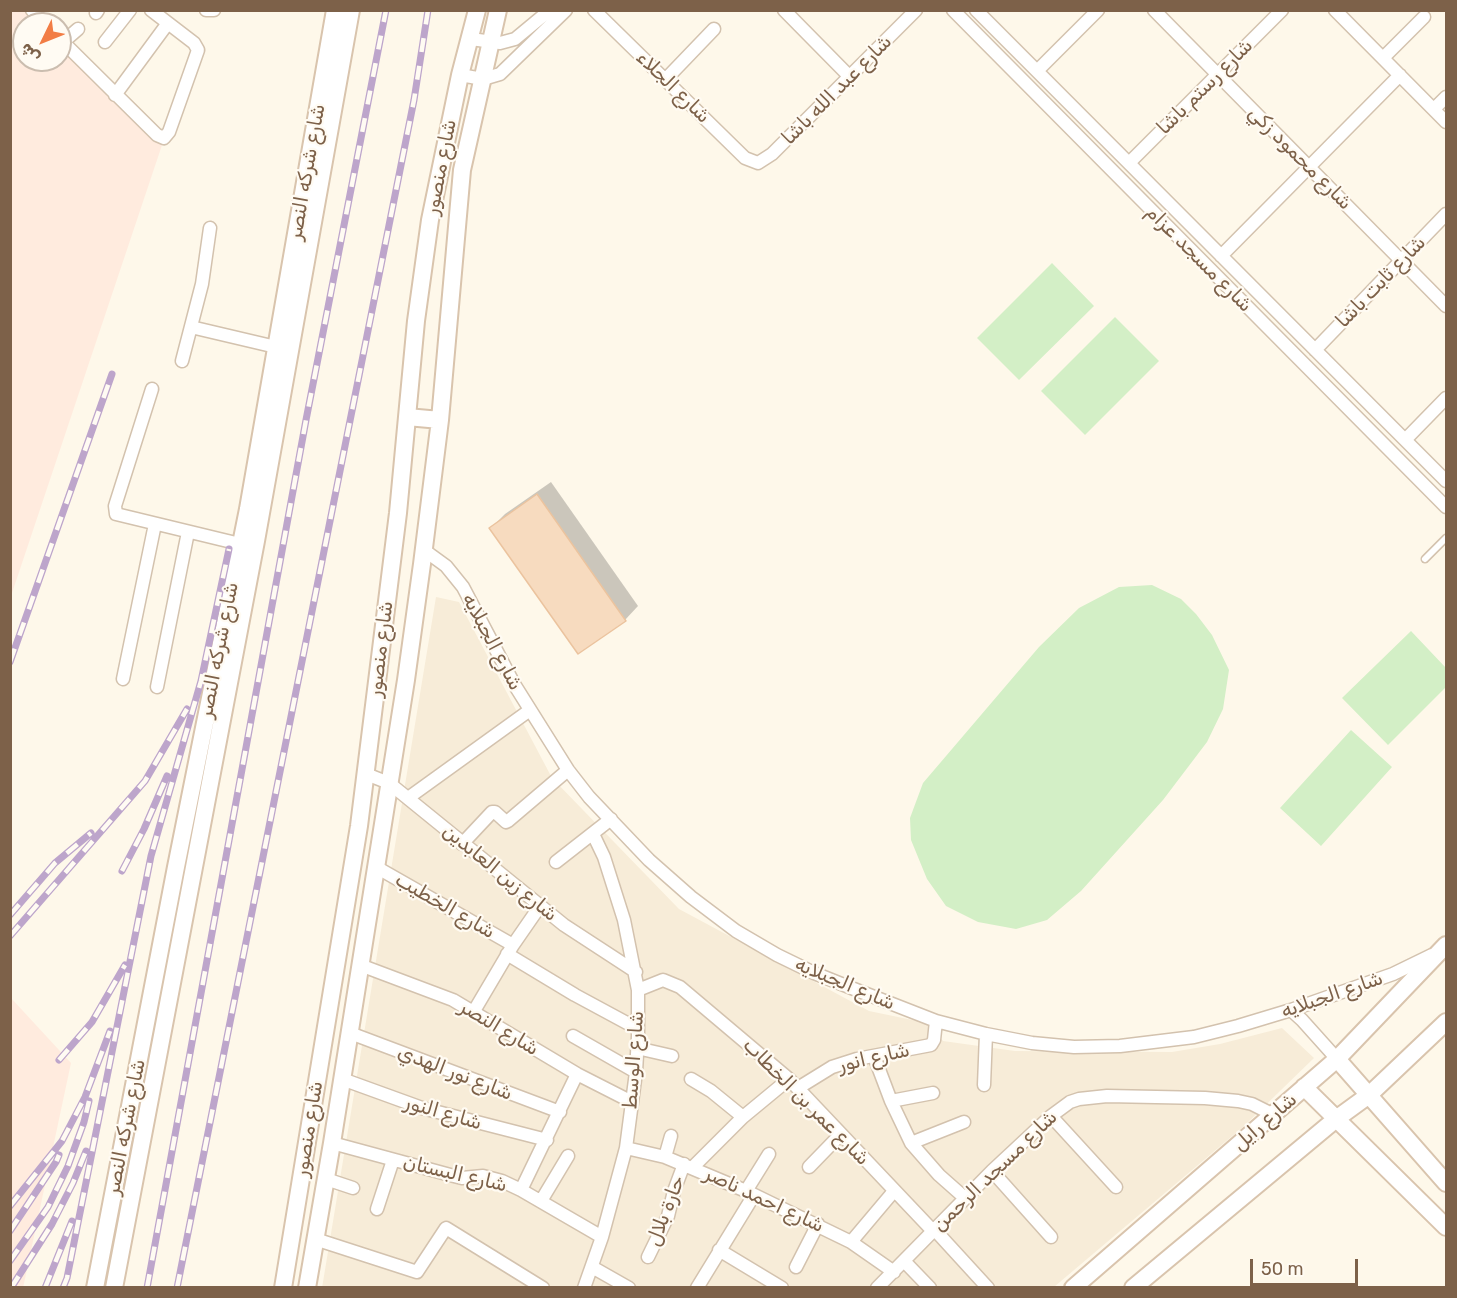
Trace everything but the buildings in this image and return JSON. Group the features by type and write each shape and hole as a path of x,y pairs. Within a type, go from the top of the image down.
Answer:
{"street":[{"path":"105,42 130,10"},
{"path":"72,51 157,135 164,138 169,132 198,54 194,43 151,10"},
{"name":"شارع شركه النصر","path":"95,1287 240,544 335,10"},
{"name":"شارع شركه النصر","path":"114,1287 254,553 351,10"},
{"name":"شارع منصور","path":"283,1287 354,861 366,774 398,513 416,321 430,220 460,75 477,10"},
{"name":"شارع منصور","path":"307,1287 350,1033 424,550 440,420 462,170 498,10"},
{"path":"471,39 491,43 507,42 515,39 550,10"},
{"path":"460,75 483,79 494,77 508,68 566,10"},
{"name":"شارع الجلاء","path":"594,10 738,151 754,162"},
{"path":"784,10 850,77"},
{"name":"شارع عبد الله باشا","path":"754,162 764,161 772,154 916,10"},
{"name":"شارع مسجد عزام","path":"952,10 1446,507"},
{"name":"شارع مسجد عزام","path":"976,10 1446,481"},
{"path":"1037,71 1098,10"},
{"name":"شارع محمود زكي","path":"1154,10 1446,306"},
{"name":"شارع رستم باشا","path":"1129,164 1281,10"},
{"path":"1335,10 1446,122"},
{"path":"1383,58 1424,17"},
{"path":"115,95 168,23"},
{"path":"72,34 78,29"},
{"path":"666,79 714,29"},
{"path":"1221,256 1400,75"},
{"path":"1434,109 1446,97"},
{"name":"شارع ثابت باشا","path":"1315,350 1446,214"},
{"path":"182,361 202,284 210,228"},
{"path":"191,327 276,347"},
{"path":"152,389 114,509 118,516 240,544"},
{"path":"1405,440 1446,398"},
{"path":"407,417 440,420"},
{"path":"123,679 155,524"},
{"path":"157,687 188,531"},
{"name":"شارع الجبلايه","path":"424,550 446,566 463,587 499,658 568,770 649,860 691,897 736,931 777,955 814,973 936,1021 986,1034 1074,1047 1120,1046 1194,1037 1291,1010 1392,974 1443,948"},
{"path":"408,798 530,710"},
{"path":"462,844 492,812 508,822 568,770"},
{"name":"شارع زين العابدين","path":"366,774 389,783 540,906 588,942 636,972"},
{"path":"556,862 611,819"},
{"name":"شارع الوسط","path":"584,1287 602,1237 626,1148 638,1048 636,972 620,904 593,834"},
{"name":"شارع الخطيب","path":"376,867 510,949 575,995 638,1029"},
{"path":"474,1011 510,949 540,906"},
{"name":"شارع رايل","path":"1073,1287 1337,1059 1443,948"},
{"name":"شارع النصر","path":"360,965 435,992 474,1011 577,1074 632,1102"},
{"name":"شارع عمر بن الخطاب","path":"638,990 663,980 675,984 793,1084 988,1287"},
{"path":"1291,1010 1446,1184"},
{"name":"شارع انور","path":"688,1166 743,1117 793,1084 832,1067 931,1045 934,1040 936,1021"},
{"path":"1133,1287 1336,1119 1369,1095 1446,1022"},
{"name":"شارع نور الهدي","path":"350,1033 560,1112"},
{"path":"984,1085 986,1034"},
{"path":"573,1036 636,1072"},
{"path":"638,1048 672,1056"},
{"path":"874,1056 891,1101 911,1143 964,1198"},
{"path":"521,1190 577,1074"},
{"name":"شارع النور","path":"342,1079 422,1108 547,1140"},
{"path":"691,1079 711,1091 743,1117"},
{"path":"1304,1087 1446,1227"},
{"path":"891,1101 933,1093"},
{"name":"شارع مسجد الرحمن","path":"877,1287 964,1198 1051,1116 1071,1102 1107,1096 1205,1098 1251,1104 1274,1115"},
{"path":"1051,1116 1116,1187"},
{"path":"911,1143 964,1122"},
{"path":"809,1167 841,1134"},
{"path":"665,1157 671,1136"},
{"name":"شارع البستان","path":"332,1143 462,1178 483,1176 502,1181 602,1237"},
{"name":"شارع احمد ناصر","path":"626,1148 665,1157 688,1166 818,1224 851,1242 894,1272"},
{"path":"697,1287 750,1193 769,1154"},
{"path":"541,1201 568,1156"},
{"path":"377,1209 393,1160"},
{"name":"حارة بلال","path":"648,1257 668,1216 674,1191 688,1166"},
{"path":"992,1172 1051,1237"},
{"path":"326,1179 353,1188"},
{"path":"851,1242 894,1191"},
{"path":"796,1267 818,1224"},
{"path":"315,1239 416,1272 419,1271 446,1228 543,1287"},
{"path":"719,1250 782,1287"},
{"path":"904,1261 930,1287"},
{"path":"592,1267 629,1287"}],"lane":[{"path":"1425,559 1446,538"}],"shaded area":[{"path":"27,10 29,12 12,12 12,72 72,72 72,56 162,145 11,596 10,11"},
{"path":"436,597 459,602 552,778 679,909 869,1011 927,1023 943,1041 1015,1051 1172,1052 1220,1044 1282,1028 1314,1058 1244,1126 1054,1287 322,1288"},
{"path":"11,998 71,1063 23,1288 10,1287"}],"green space":[{"path":"1052,263 1094,306 1019,380 977,338"},
{"path":"1115,317 1159,361 1085,435 1041,391"},
{"path":"1152,585 1181,599 1196,614 1212,635 1229,670 1223,709 1207,742 1163,800 1081,891 1047,920 1016,929 978,922 946,906 927,879 911,840 910,818 923,783 1039,647 1079,608 1119,587"},
{"path":"1411,631 1446,668 1446,687 1388,745 1342,698"},
{"path":"1351,730 1392,767 1321,846 1280,808"}],"railway":[{"path":"147,1288 306,420 386,10"},
{"path":"177,1288 414,100 428,10"},
{"path":"10,662 112,374"},
{"path":"63,1288 67,1278 151,856 201,681 229,549"},
{"path":"10,936 145,781 187,709"},
{"path":"122,871 144,829 167,776"},
{"path":"10,915 55,863 91,833"},
{"path":"59,1060 92,1022 125,965"},
{"path":"10,1206 62,1141 85,1097 110,1031"},
{"path":"10,1261 48,1207 68,1166 89,1101"},
{"path":"11,1288 52,1224 86,1151"},
{"path":"10,1231 59,1155"},
{"path":"45,1288 72,1221"}]}
